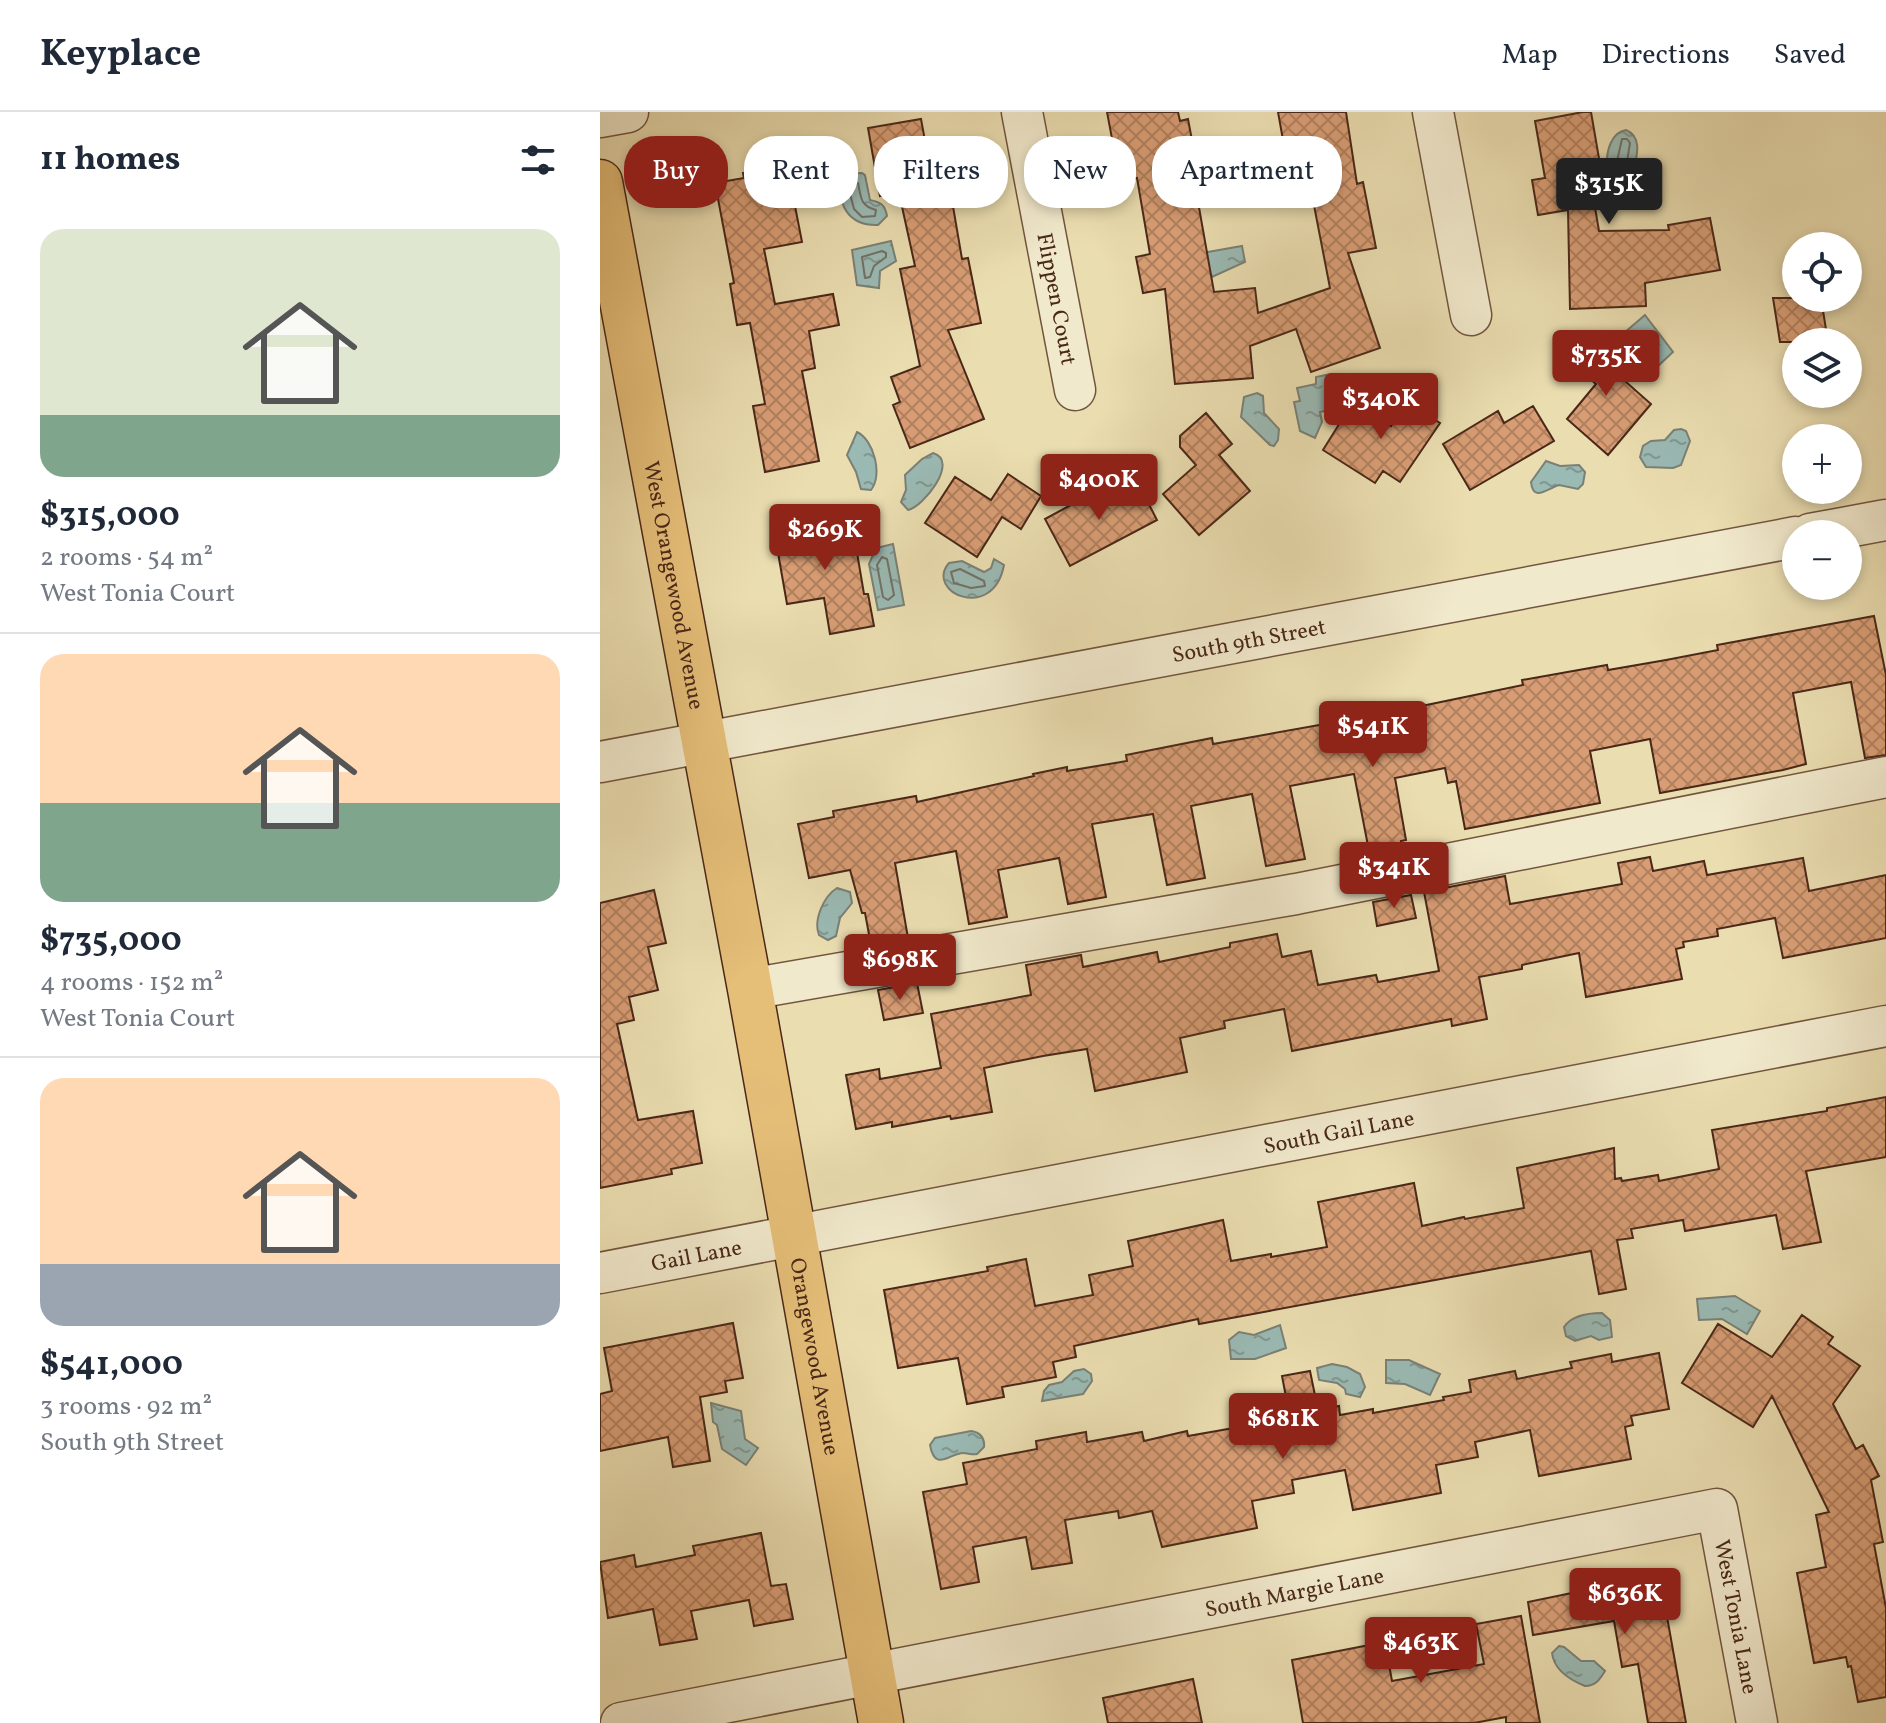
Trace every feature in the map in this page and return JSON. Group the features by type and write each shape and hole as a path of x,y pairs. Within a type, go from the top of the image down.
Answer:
{"main road":[{"name":"West Orangewood Avenue","path":"600,182 750,989"},
{"name":"Orangewood Avenue","path":"750,989 881,1723"}],"street":[{"path":"600,117 628,112"},
{"name":"Flippen Court","path":"1022,112 1075,390"},
{"path":"1433,112 1471,315"},
{"path":"1862,524 1886,520"},
{"name":"South 9th Street","path":"600,762 1782,540"},
{"path":"750,989 1296,894 1886,777"},
{"name":"South Gail Lane","path":"793,1237 1886,1026"},
{"name":"Gail Lane","path":"600,1273 793,1237"},
{"name":"South Margie Lane","path":"621,1723 1717,1509"},
{"name":"West Tonia Lane","path":"1717,1509 1757,1723"}],"water":[{"path":"1626,130 1635,138 1637,151 1632,178 1622,184 1615,183 1610,177 1607,166 1611,143 1617,134"},
{"path":"858,173 865,175 874,208 885,209 887,216 878,225 859,222 845,208 858,208"},
{"path":"891,241 896,261 880,271 879,288 857,285 852,250"},
{"path":"1242,246 1245,262 1190,287 1185,256"},
{"path":"1645,315 1673,352 1658,366 1624,333"},
{"path":"1331,374 1334,390 1326,392 1330,410 1320,412 1322,422 1315,438 1300,431 1294,402 1300,401 1297,388 1316,384 1316,377"},
{"path":"1257,393 1263,396 1264,413 1279,429 1274,446 1241,417 1244,397"},
{"path":"1674,430 1686,431 1690,441 1681,465 1673,468 1646,467 1640,457 1643,446 1651,441 1665,440"},
{"path":"857,432 868,442 875,458 875,484 871,490 861,489 847,455"},
{"path":"933,453 943,465 941,474 930,493 908,510 901,502 906,490 905,475"},
{"path":"1546,461 1560,466 1579,465 1585,472 1583,484 1578,489 1559,485 1535,492 1531,482"},
{"path":"893,544 904,605 878,610 869,564 876,548"},
{"path":"994,559 1004,565 997,583 987,593 975,598 963,597 946,584 944,574 949,563 962,561 984,572 991,568"},
{"path":"837,888 850,892 852,903 840,918 836,936 828,940 819,935 817,922 828,897"},
{"path":"1735,1296 1760,1311 1747,1334 1722,1319 1699,1320 1697,1299"},
{"path":"1602,1313 1610,1320 1612,1337 1599,1340 1591,1336 1575,1341 1566,1336 1564,1327 1571,1320 1586,1314"},
{"path":"1280,1325 1286,1348 1255,1359 1231,1359 1229,1340 1239,1332 1254,1335"},
{"path":"1386,1360 1409,1360 1440,1374 1430,1395 1405,1384 1386,1383"},
{"path":"1332,1364 1360,1374 1365,1387 1360,1397 1346,1394 1337,1383 1319,1380 1317,1368"},
{"path":"1084,1369 1091,1374 1092,1381 1083,1394 1042,1401 1049,1385 1062,1382 1074,1371"},
{"path":"711,1403 741,1411 745,1439 758,1448 746,1465 722,1449 717,1425 713,1422"},
{"path":"971,1431 979,1434 984,1441 984,1447 977,1454 963,1453 944,1460 935,1458 930,1445 935,1438"},
{"path":"1559,1646 1581,1661 1594,1661 1605,1671 1592,1685 1585,1686 1574,1681 1559,1669 1553,1659 1552,1653"}],"building":[{"path":"1107,112 1178,112 1180,121 1188,119 1191,136 1152,136 1152,208 1199,208 1214,292 1255,288 1258,313 1330,288 1315,208 1342,208 1342,136 1282,136 1278,112 1346,112 1357,184 1363,182 1376,248 1348,253 1380,348 1311,372 1296,329 1250,346 1253,378 1175,384 1165,289 1143,293 1136,257 1150,254 1136,178 1136,136 1112,136"},
{"path":"1591,112 1601,170 1589,172 1599,231 1669,230 1668,225 1710,218 1720,270 1645,283 1646,306 1570,309 1568,210 1538,215 1532,180 1545,178 1535,121"},
{"path":"921,119 924,136 874,136 874,162 868,128"},
{"path":"744,178 744,208 795,208 802,242 764,249 775,304 833,294 839,325 809,331 815,368 802,371 819,461 765,472 753,406 765,404 750,323 737,325 730,284 734,283 720,208 728,208 728,181"},
{"path":"902,208 953,208 962,259 968,258 981,323 948,330 984,419 910,448 893,405 900,402 891,377 920,366 900,269 915,266"},
{"path":"1773,298 1782,298 1782,312 1823,312 1826,328 1782,328 1780,342"},
{"path":"1598,335 1628,361 1617,374 1651,404 1608,455 1567,419 1596,384 1573,364"},
{"path":"1353,402 1391,426 1406,402 1440,423 1400,482 1383,471 1375,483 1323,450"},
{"path":"1533,406 1554,441 1470,490 1443,444 1498,411 1504,423"},
{"path":"1206,413 1232,444 1219,455 1250,491 1199,535 1163,494 1196,465 1180,447 1180,436"},
{"path":"1008,474 1041,496 1021,529 1002,517 977,557 925,523 955,477 991,500"},
{"path":"1139,485 1157,520 1070,566 1045,519 1104,487 1110,500"},
{"path":"851,517 864,594 868,594 874,626 830,634 824,598 787,604 774,530"},
{"path":"1874,616 1886,675 1886,755 1865,758 1851,682 1793,693 1806,764 1783,770 1660,793 1650,739 1590,751 1600,803 1465,829 1456,781 1448,783 1445,768 1395,778 1406,840 1401,841 1402,849 1370,856 1354,774 1290,786 1305,859 1266,866 1252,794 1191,806 1205,878 1167,885 1153,814 1092,824 1106,897 1068,904 1059,858 998,870 1007,917 969,924 956,851 895,863 908,938 871,945 865,913 862,913 850,870 809,878 798,824 834,817 833,811 916,796 917,802 1067,767 1067,771 1127,761 1126,755 1212,738 1213,744 1325,724 1324,720 1406,704 1407,709 1523,685 1522,680 1607,665 1608,670 1666,660 1718,650 1717,645"},
{"path":"1650,857 1653,871 1704,861 1707,875 1803,858 1809,891 1886,875 1886,938 1783,958 1775,918 1717,929 1718,936 1683,942 1684,947 1676,949 1682,979 1586,997 1579,953 1479,977 1487,1019 1452,1026 1451,1019 1292,1051 1284,1009 1224,1021 1225,1028 1180,1038 1187,1072 1095,1091 1087,1049 1043,1056 984,1068 992,1112 892,1127 892,1122 856,1129 846,1075 879,1069 880,1079 941,1068 931,1014 1031,995 1026,965 1081,955 1083,967 1157,952 1159,962 1277,934 1282,957 1311,951 1318,985 1376,975 1378,982 1439,971 1424,892 1505,876 1510,904 1622,884 1618,863"},
{"path":"654,890 666,943 648,947 658,990 629,997 634,1020 617,1024 638,1120 693,1111 702,1163 671,1169 672,1174 600,1188 600,903"},
{"path":"1411,895 1416,918 1377,926 1373,902"},
{"path":"917,983 923,1013 884,1020 878,990"},
{"path":"1886,1097 1886,1157 1806,1171 1821,1242 1783,1249 1776,1215 1685,1231 1683,1220 1631,1229 1633,1238 1617,1240 1626,1289 1599,1294 1591,1251 1199,1324 1198,1319 1074,1346 1076,1357 1053,1362 1056,1377 1002,1387 1004,1397 967,1404 958,1358 898,1368 884,1290 988,1271 987,1267 1026,1259 1035,1306 1093,1295 1089,1275 1133,1266 1128,1241 1223,1220 1231,1261 1327,1247 1318,1202 1414,1183 1422,1226 1465,1219 1524,1208 1517,1168 1614,1148 1615,1179 1621,1178 1622,1181 1658,1175 1659,1181 1719,1169 1712,1130 1827,1111 1827,1108"},
{"path":"1802,1315 1833,1337 1828,1344 1860,1366 1833,1404 1856,1449 1863,1445 1879,1476 1871,1480 1883,1542 1874,1544 1886,1608 1886,1697 1858,1702 1851,1666 1848,1667 1846,1657 1814,1663 1797,1573 1826,1567 1816,1515 1829,1512 1772,1396 1753,1427 1682,1383 1718,1324 1772,1357"},
{"path":"733,1323 743,1378 725,1381 727,1392 700,1397 710,1461 673,1467 668,1437 600,1451 600,1394 612,1391 604,1348"},
{"path":"1659,1353 1669,1409 1631,1416 1633,1425 1625,1427 1631,1459 1539,1476 1530,1430 1475,1442 1478,1457 1436,1465 1441,1493 1353,1510 1345,1470 1292,1480 1294,1493 1252,1501 1257,1528 1162,1547 1152,1511 1119,1518 1118,1511 1065,1520 1072,1563 1032,1569 1026,1537 973,1547 979,1582 941,1589 923,1492 967,1484 963,1463 1037,1449 1036,1441 1086,1432 1087,1442 1142,1432 1144,1441 1187,1431 1188,1436 1290,1418 1282,1376 1310,1371 1318,1410 1339,1406 1340,1415 1373,1409 1373,1413 1444,1400 1443,1397 1471,1392 1469,1380 1515,1371 1517,1379 1572,1368 1570,1362 1611,1354 1612,1362"},
{"path":"761,1533 771,1586 786,1584 793,1619 754,1626 749,1600 691,1611 697,1639 660,1645 653,1609 608,1618 600,1562 634,1555 636,1567 695,1555 693,1546"},
{"path":"1654,1576 1661,1612 1666,1611 1686,1723 1648,1723 1638,1664 1622,1667 1614,1621 1533,1635 1528,1602"},
{"path":"1521,1616 1540,1723 1506,1723 1506,1717 1474,1723 1303,1723 1292,1660 1385,1642 1392,1681 1484,1664 1476,1624"},
{"path":"1193,1679 1202,1723 1108,1723 1103,1698"}]}
